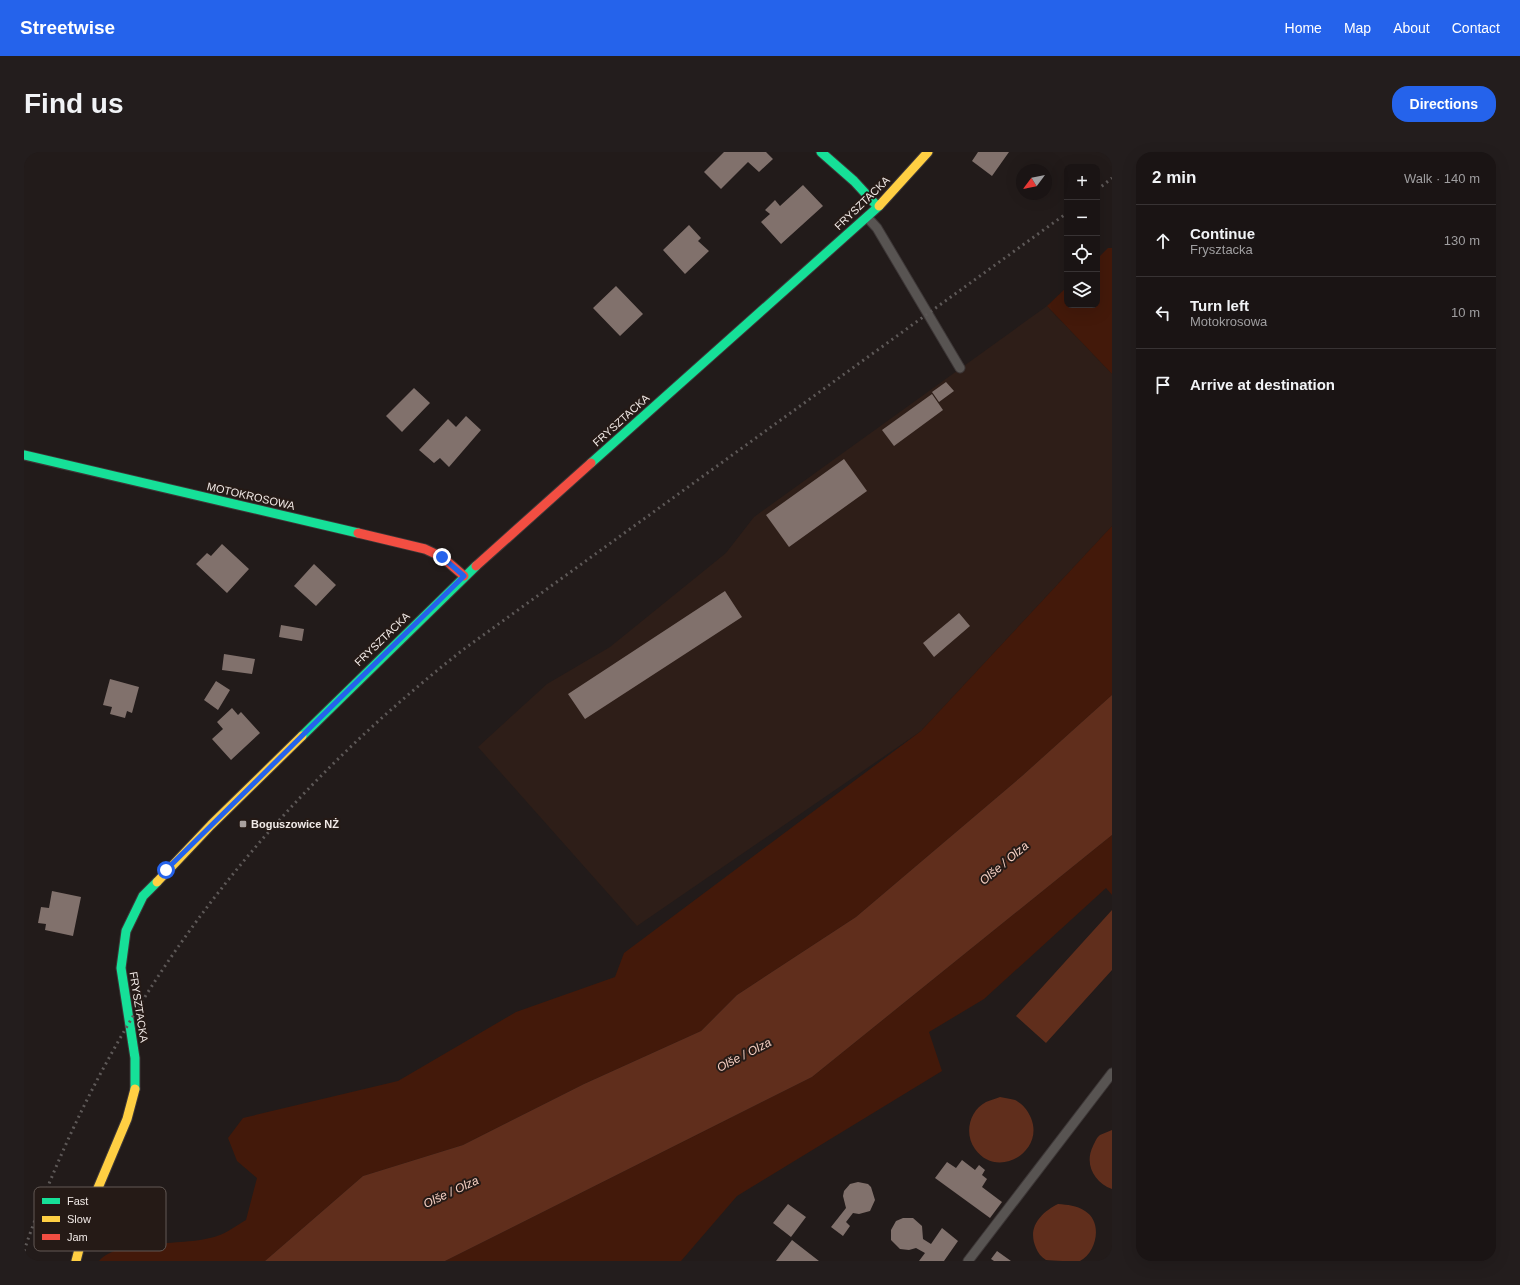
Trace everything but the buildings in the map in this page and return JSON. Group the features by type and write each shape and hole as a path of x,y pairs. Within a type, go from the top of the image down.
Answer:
{"street":[{"path":"820,152 854,181 878,207"},
{"name":"FRYSZTACKA","path":"98,1187 127,1119 135,1090 135,1058 121,968 126,931 144,896 210,825 464,576 878,207 928,152"},
{"name":"MOTOKROSOWA","path":"24,455 425,549 442,557 464,576"},
{"name":"FRYSZTACKA","path":"76,1261 79,1251"}],"lane":[{"path":"867,217 877,228 960,368"},
{"path":"968,1261 1112,1073"}],"shaded area":[{"path":"1108,248 1112,248 1112,374 1047,306 1064,290 1064,308 1100,308 1100,256"},
{"path":"1047,306 1112,374 1112,526 921,731 637,926 478,747 547,684 610,647 726,553 754,517"},
{"path":"1112,526 1112,695 1022,776 856,917 737,995 701,1031 584,1084 463,1145 363,1176 265,1261 99,1261 109,1254 117,1251 166,1251 166,1243 204,1239 221,1235 246,1220 257,1178 237,1161 228,1138 243,1118 398,1081 516,1012 615,977 624,953 921,731"},
{"path":"1112,835 1112,895 1106,888 984,999 929,1032 942,1071 737,1196 681,1261 445,1261 812,1077"}],"water":[{"name":"Olše / Olza","path":"1112,695 1112,835 812,1077 445,1261 265,1261 363,1176 463,1145 584,1084 701,1031 737,995 856,917 1022,776"},
{"path":"1112,910 1112,970 1046,1043 1016,1016"},
{"path":"1000,1097 1015,1100 1023,1106 1031,1118 1034,1130 1031,1142 1025,1151 1016,1158 1006,1162 995,1162 984,1158 975,1149 969,1130 972,1117 980,1106"},
{"path":"1112,1130 1112,1189 1100,1182 1092,1172 1090,1166 1090,1153 1098,1137"},
{"path":"1058,1204 1082,1209 1091,1216 1094,1222 1096,1237 1094,1244 1086,1257 1080,1261 1046,1260 1040,1255 1036,1248 1033,1234 1037,1222 1046,1212"}],"railway":[{"path":"1100,188 1112,178"},
{"path":"48,1187 58,1161 99,1076 146,995 199,917 258,844 322,775 391,710 464,649 1064,215"},
{"path":"24,1251 34,1225"}],"traffic: fast":[{"path":"821,152 854,181 878,207"},
{"path":"591,463 879,206"},
{"path":"24,455 358,533"},
{"path":"302,736 476,566"},
{"path":"135,1089 135,1058 121,968 126,931 143,896 157,882"}],"traffic: slow":[{"path":"879,206 928,152"},
{"path":"157,882 211,825 302,736"},
{"path":"98,1187 127,1119 135,1089"},
{"path":"76,1261 79,1251"}],"traffic: jam":[{"path":"476,566 591,463"},
{"path":"358,533 425,549 442,557 464,576"}],"place":[{"name":"Boguszowice NŻ","path":"243,824"}],"route":[{"path":"166,870 464,576 442,557"}]}
